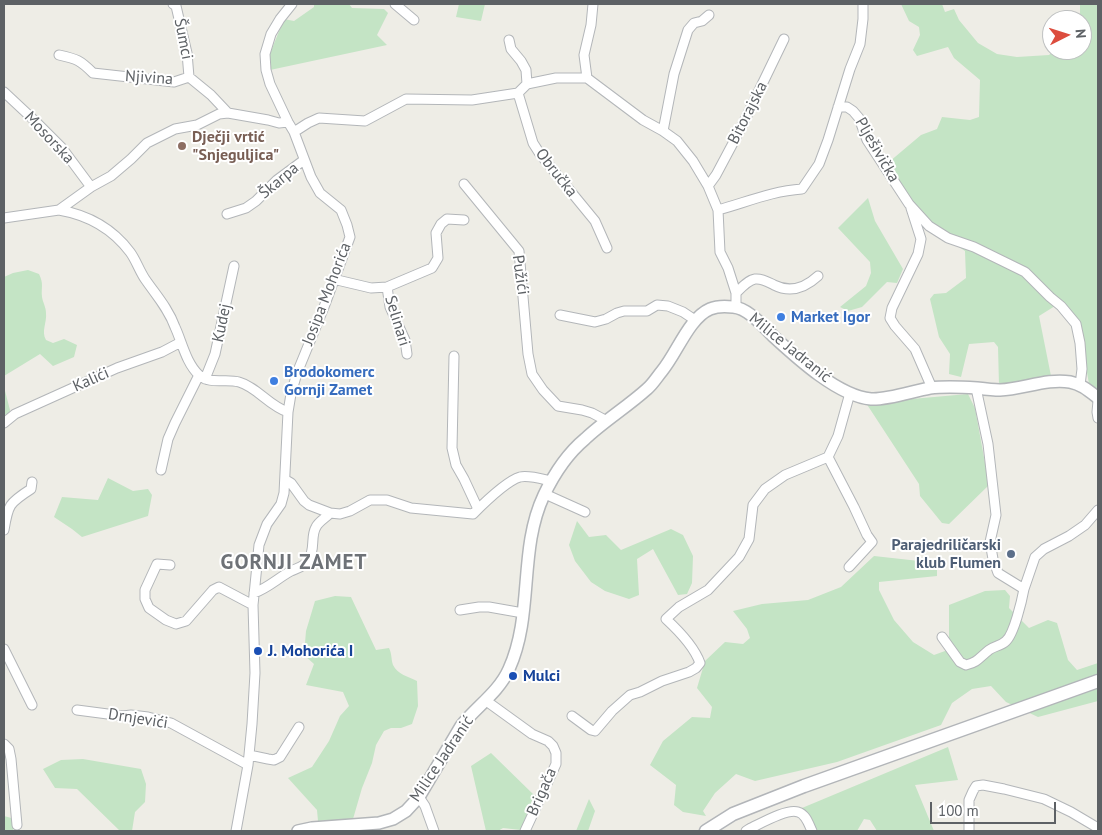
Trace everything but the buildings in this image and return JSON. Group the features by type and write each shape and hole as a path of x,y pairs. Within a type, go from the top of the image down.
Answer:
{"main road":[{"path":"706,831 733,814 765,801 1098,681"}],"street":[{"name":"Šumci","path":"173,4 176,6 188,53 189,77"},
{"name":"Josipa Mohorića","path":"236,831 249,755 255,672 253,605 259,545 267,524 281,504 284,493 288,412 297,373 350,237 341,210 320,193 311,177 294,132 270,84 266,70 265,54 271,34 292,4"},
{"path":"395,4 414,20"},
{"path":"587,78 584,55 591,25 593,4"},
{"name":"Plješivička","path":"718,210 767,194 802,189 818,164 828,140 850,69 860,44 863,4"},
{"path":"663,131 674,74 688,30 694,23 702,21 709,15"},
{"name":"Bitorajska","path":"708,186 736,137 784,39"},
{"path":"509,40 511,49 526,70 527,84"},
{"name":"Njivina","path":"59,56 84,63 93,72 174,82 189,77 211,95 224,114"},
{"path":"294,132 319,118 365,121 406,99 472,100 518,93 527,84 556,78 587,78 643,120 677,141 693,161 708,186 718,210 720,252 728,268 736,293 736,306"},
{"name":"Mosorska","path":"4,92 62,148 92,187"},
{"name":"Obručka","path":"518,93 533,143 595,221 607,248"},
{"name":"Plješivička","path":"838,108 847,106 859,118 867,140 909,204"},
{"path":"59,210 111,176 147,143 174,129 197,125 224,114 280,123 288,122"},
{"name":"Škarpa","path":"227,214 246,208 256,201 277,180 304,160"},
{"name":"Pužići","path":"464,184 519,251 528,354 532,374 558,406 592,413 606,421"},
{"path":"909,204 929,226 948,238 974,247 1025,272 1061,306 1076,324 1082,369 1080,385"},
{"path":"909,204 920,239 918,254 892,308 890,318 915,349 932,388"},
{"path":"4,218 59,210 76,213 104,227 117,237 130,252 144,278 167,308 188,360 202,377 215,381 240,382 254,390 277,408 288,412"},
{"name":"Selinari","path":"333,279 371,288 387,287 432,268 438,258 436,233 441,224 446,219 464,220"},
{"name":"Kudej","path":"161,470 168,439 174,424 215,354 234,266"},
{"path":"736,293 754,278 762,279 787,289 793,289 811,282 818,276"},
{"name":"Selinari","path":"387,287 390,306 405,340 407,354"},
{"path":"560,315 595,322 606,320 616,313 624,311 647,311 657,305 668,306 683,312 695,320"},
{"name":"Milice Jadranić","path":"298,831 312,828 362,828 393,819 406,811 419,797 461,726 469,715 498,686 509,669 523,613 532,532 538,508 551,481 584,439 649,388 666,366 695,320 710,309 718,306 736,306 751,315 804,364 850,393 872,399 932,388 998,390 1059,381 1080,385 1098,399"},
{"name":"Kalići","path":"4,422 15,414 117,368 162,352 181,342"},
{"path":"454,356 452,448 456,465 478,509"},
{"path":"976,388 988,444 996,515 990,542 993,559 998,573 1024,589"},
{"path":"572,716 595,731 630,694 640,692 696,668 700,663 697,656 666,619 679,607 708,590 739,557 749,539 753,505 765,489 785,475 828,458 838,436 850,393"},
{"path":"1098,399 1096,412 1098,418"},
{"path":"828,458 872,542 849,567"},
{"path":"286,480 291,483 309,505 330,513 340,514 350,511 370,500 387,500 411,508 473,514 500,490 521,476 551,481"},
{"path":"4,530 7,511 14,500 30,489 32,482"},
{"path":"545,494 585,512"},
{"path":"942,637 960,662 966,665 974,663 990,649 1004,643 1009,637 1035,557 1044,549 1085,525 1098,510"},
{"path":"254,593 263,590 308,561 313,550 314,528 330,513"},
{"path":"170,565 157,564 145,590 145,599 149,608 166,620 176,624 186,621 213,590 219,588 253,605"},
{"path":"460,610 489,607 523,613"},
{"path":"4,649 32,705"},
{"name":"Brigača","path":"485,700 532,734 548,740 556,754 556,764 525,831"},
{"name":"Drnjevići","path":"77,710 148,717 171,723 248,766"},
{"path":"249,755 274,760 280,756 299,727"},
{"path":"4,744 11,759 17,825"},
{"path":"968,831 969,800 976,786 983,785 1044,799 1098,828"},
{"path":"419,797 425,806 434,831"},
{"path":"746,831 788,812 799,812 806,818 812,831"}],"green space":[{"path":"314,4 349,4 352,8 384,9 388,13 377,35 387,45 270,70 269,56 284,19 294,21 314,7"},
{"path":"459,4 485,4 481,21 456,17"},
{"path":"901,4 942,4 945,12 954,9 959,20 978,43 997,54 1017,57 1042,55 1042,60 1092,60 1092,10 1080,10 1080,4 1098,4 1098,390 1089,384 1081,338 1055,306 1039,316 1051,376 999,385 998,347 994,342 969,344 961,377 949,374 950,354 939,337 930,299 934,294 946,293 966,278 965,251 930,228 898,184 889,162 921,135 937,129 942,117 970,120 979,117 980,80 954,58 948,47 917,56 913,50 920,35 919,27 909,21"},
{"path":"868,198 875,221 903,269 897,283 887,282 862,307 848,311 840,307 866,286 871,273 870,262 838,228"},
{"path":"28,270 39,274 41,280 42,297 46,311 44,333 46,340 53,343 64,339 77,345 74,357 53,366 40,354 4,376 4,277"},
{"path":"4,387 10,410 9,419 4,413"},
{"path":"968,394 975,408 989,485 949,524 942,523 920,496 919,484 866,403"},
{"path":"108,478 133,491 148,489 152,495 148,516 82,537 54,517 62,497 98,500"},
{"path":"577,521 589,537 606,535 621,550 671,529 683,535 693,556 692,583 687,594 678,595 653,549 637,559 639,595 629,599 605,591 591,582 575,561 569,545"},
{"path":"874,556 928,562 937,569 937,576 879,582 879,590 894,620 913,642 934,655 945,651 949,642 949,605 985,591 1005,590 1010,596 1009,608 1029,628 1048,620 1057,623 1068,660 1077,670 1098,663 1098,701 1038,717 1006,702 991,686 972,689 952,703 941,725 837,762 755,781 736,774 715,793 703,811 706,816 683,812 674,805 676,785 650,765 663,741 692,717 710,718 712,707 697,688 705,661 725,642 743,644 750,638 747,629 733,611 762,604 808,600 841,587"},
{"path":"335,596 351,597 376,650 389,648 393,665 397,671 417,681 418,706 412,724 384,731 376,745 372,763 353,819 318,821 317,810 288,778 312,767 329,741 340,716 349,706 343,692 306,685 314,664 304,655 306,631 315,601"},
{"path":"948,747 958,780 915,785 934,831 877,831 870,820 864,819 857,831 815,831 802,808"},
{"path":"491,753 534,795 521,830 503,828 498,831 486,831 471,766"},
{"path":"83,759 141,769 146,784 145,802 135,812 132,831 120,831 77,789 55,788 43,769 61,760"},
{"path":"589,799 595,811 588,831 576,831"},
{"path":"4,816 15,819 13,831 4,831"}],"place":[{"name":"Dječji vrtić \"Snjeguljica\"","path":"182,146"},
{"name":"Market Igor","path":"781,317"},
{"name":"Brodokomerc Gornji Zamet","path":"274,381"},
{"name":"Parajedriličarski klub Flumen","path":"1011,554"},
{"name":"J. Mohorića I","path":"258,651"},
{"name":"Mulci","path":"513,676"}],"district":[{"name":"GORNJI ZAMET","path":"294,563"}]}
